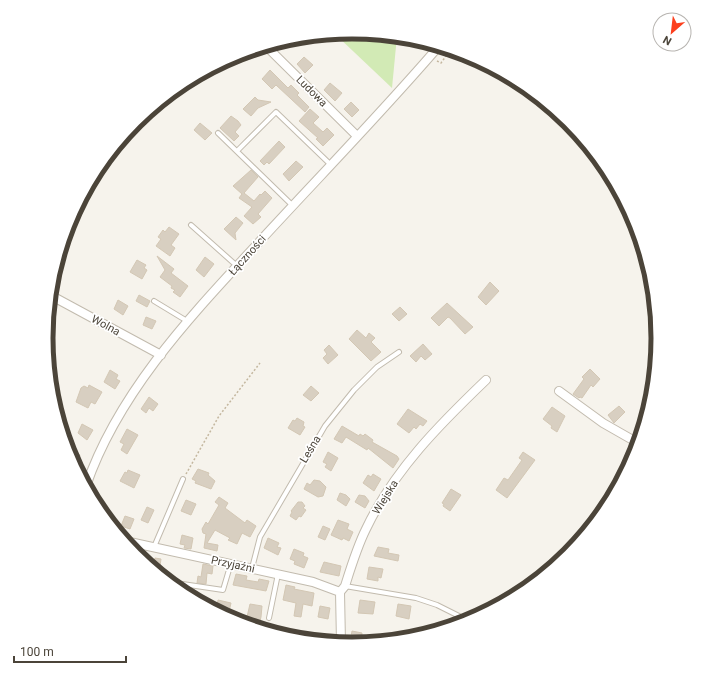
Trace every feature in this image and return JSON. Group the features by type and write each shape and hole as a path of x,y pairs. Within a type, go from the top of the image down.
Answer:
{"street":[{"name":"Ludowa","path":"270,50 357,136"},
{"name":"Łączności","path":"88,478 92,468 118,415 187,321 435,51"},
{"name":"Wolna","path":"56,298 161,355"},
{"name":"Wiejska","path":"341,636 343,589 366,528 396,479 421,446 440,424 486,380"},
{"path":"559,391 603,423 633,440"},
{"name":"Przyjaźni","path":"135,543 231,563 343,589"}],"lane":[{"path":"237,151 276,112 331,165"},
{"path":"218,133 292,205"},
{"path":"191,225 237,266"},
{"path":"154,301 187,321"},
{"name":"Leśna","path":"252,568 260,537 324,426 354,390 377,367 399,352"},
{"path":"154,547 183,479"},
{"path":"182,584 223,590 231,563"},
{"path":"269,618 278,574"},
{"path":"343,589 416,598 437,605 460,616"}],"path":[{"path":"432,62 435,60 441,63 446,56 444,54"},
{"path":"183,479 219,416 260,363"}],"green space":[{"path":"341,40 372,40 396,43 392,88"}],"building":[{"path":"304,57 313,65 305,73 297,64"},
{"path":"270,70 288,88 291,85 299,93 297,95 309,107 305,112 276,85 272,89 262,79"},
{"path":"330,83 342,93 335,101 324,90"},
{"path":"255,97 258,100 271,102 258,108 251,116 243,109"},
{"path":"351,102 359,110 352,117 344,109"},
{"path":"310,109 319,117 313,123 323,132 327,128 334,135 323,146 316,139 318,138 299,121"},
{"path":"231,116 241,125 235,132 239,136 234,141 220,128"},
{"path":"200,123 212,133 205,140 194,130"},
{"path":"279,141 285,147 269,164 267,162 264,165 260,161"},
{"path":"296,161 303,167 289,181 283,174"},
{"path":"251,170 258,177 244,193 254,201 265,191 272,198 258,214 261,217 253,224 244,216 252,207 239,198 242,194 233,186"},
{"path":"236,217 243,223 235,233 236,240 224,229"},
{"path":"169,227 179,234 171,245 175,248 170,256 156,246 161,239 158,237 163,230 165,232"},
{"path":"157,256 174,269 171,273 188,286 180,297 173,292 175,290 171,288 172,286 160,277 165,270"},
{"path":"205,257 214,264 204,277 196,270"},
{"path":"137,260 146,265 144,268 147,270 142,279 130,272"},
{"path":"490,282 499,291 486,305 478,297"},
{"path":"139,295 150,301 147,307 136,301"},
{"path":"118,300 128,306 123,315 114,309"},
{"path":"447,303 473,327 465,334 448,317 439,326 431,318"},
{"path":"400,307 407,314 399,321 392,314"},
{"path":"146,317 156,321 152,329 143,325"},
{"path":"357,330 366,338 369,333 375,338 371,342 381,352 371,361 349,339"},
{"path":"423,344 432,354 425,360 421,356 416,362 410,356"},
{"path":"329,345 338,355 328,364 323,358 327,354 324,350"},
{"path":"590,369 600,379 593,387 591,385 582,398 579,398 573,394 584,379 582,377"},
{"path":"110,370 118,375 116,379 120,381 115,389 104,382"},
{"path":"89,385 102,392 95,404 91,402 88,408 76,402 81,388 84,386 88,388"},
{"path":"311,386 319,393 311,401 303,395"},
{"path":"149,397 158,404 153,411 149,408 146,413 141,409"},
{"path":"619,406 625,412 614,423 608,415"},
{"path":"552,407 565,416 557,432 543,419"},
{"path":"408,409 427,421 423,426 420,424 416,429 414,427 409,433 397,424"},
{"path":"297,418 304,422 303,426 305,427 300,435 288,428 293,420 295,421"},
{"path":"82,424 93,430 87,440 78,433"},
{"path":"342,426 359,436 360,434 363,436 365,434 373,440 372,442 397,456 399,459 393,468 368,448 367,450 346,437 342,443 334,439"},
{"path":"127,429 138,435 127,454 121,450 124,444 120,442"},
{"path":"328,452 338,458 331,471 325,467 327,464 323,462"},
{"path":"523,452 535,460 507,498 496,490 504,478 508,480 522,460 519,458"},
{"path":"198,469 209,473 208,475 215,481 211,489 195,483 196,481 192,479"},
{"path":"128,470 140,475 134,488 120,481 125,472 127,473"},
{"path":"373,474 381,479 374,491 363,483 368,475 371,477"},
{"path":"314,480 320,481 326,487 323,496 318,497 304,489 307,483 310,485"},
{"path":"451,489 461,495 450,511 443,506 444,504 442,503"},
{"path":"340,493 346,495 350,499 346,506 337,500"},
{"path":"359,495 365,496 369,501 365,508 355,502"},
{"path":"219,497 228,503 225,508 245,523 247,520 256,526 250,537 242,533 237,544 228,540 230,538 215,530 207,543 218,545 217,551 204,548 206,534 203,533 202,529 206,522 208,524 219,505 215,502"},
{"path":"186,500 196,504 191,515 181,511"},
{"path":"298,502 302,502 305,506 303,508 306,510 301,517 299,516 296,520 290,516 291,511"},
{"path":"147,507 154,510 148,523 141,520"},
{"path":"125,516 134,519 130,529 121,526"},
{"path":"338,520 349,524 347,529 353,532 349,541 343,538 342,540 331,535"},
{"path":"323,526 330,529 325,540 318,537"},
{"path":"182,535 193,538 191,549 184,548 185,545 180,544"},
{"path":"268,538 279,543 277,547 281,548 278,555 264,548"},
{"path":"378,547 389,549 388,553 399,555 398,561 374,556"},
{"path":"294,549 304,553 303,556 308,558 304,568 294,564 295,561 290,559"},
{"path":"155,558 161,559 160,567 155,563"},
{"path":"324,562 341,566 339,576 320,572"},
{"path":"203,564 213,566 212,574 207,573 206,584 197,583 198,576 201,577"},
{"path":"369,567 383,569 381,578 378,577 378,581 367,579"},
{"path":"236,574 247,576 246,580 258,582 259,579 269,581 266,591 233,585"},
{"path":"286,585 295,587 294,589 314,593 312,606 303,604 301,617 294,616 296,603 283,600"},
{"path":"218,600 231,603 229,610 217,605"},
{"path":"360,600 375,602 373,614 358,613"},
{"path":"250,604 262,606 260,622 245,617 247,617"},
{"path":"398,604 411,606 409,619 396,616"},
{"path":"320,606 330,608 328,619 318,617"},
{"path":"352,631 362,633 362,637 351,637"}]}
